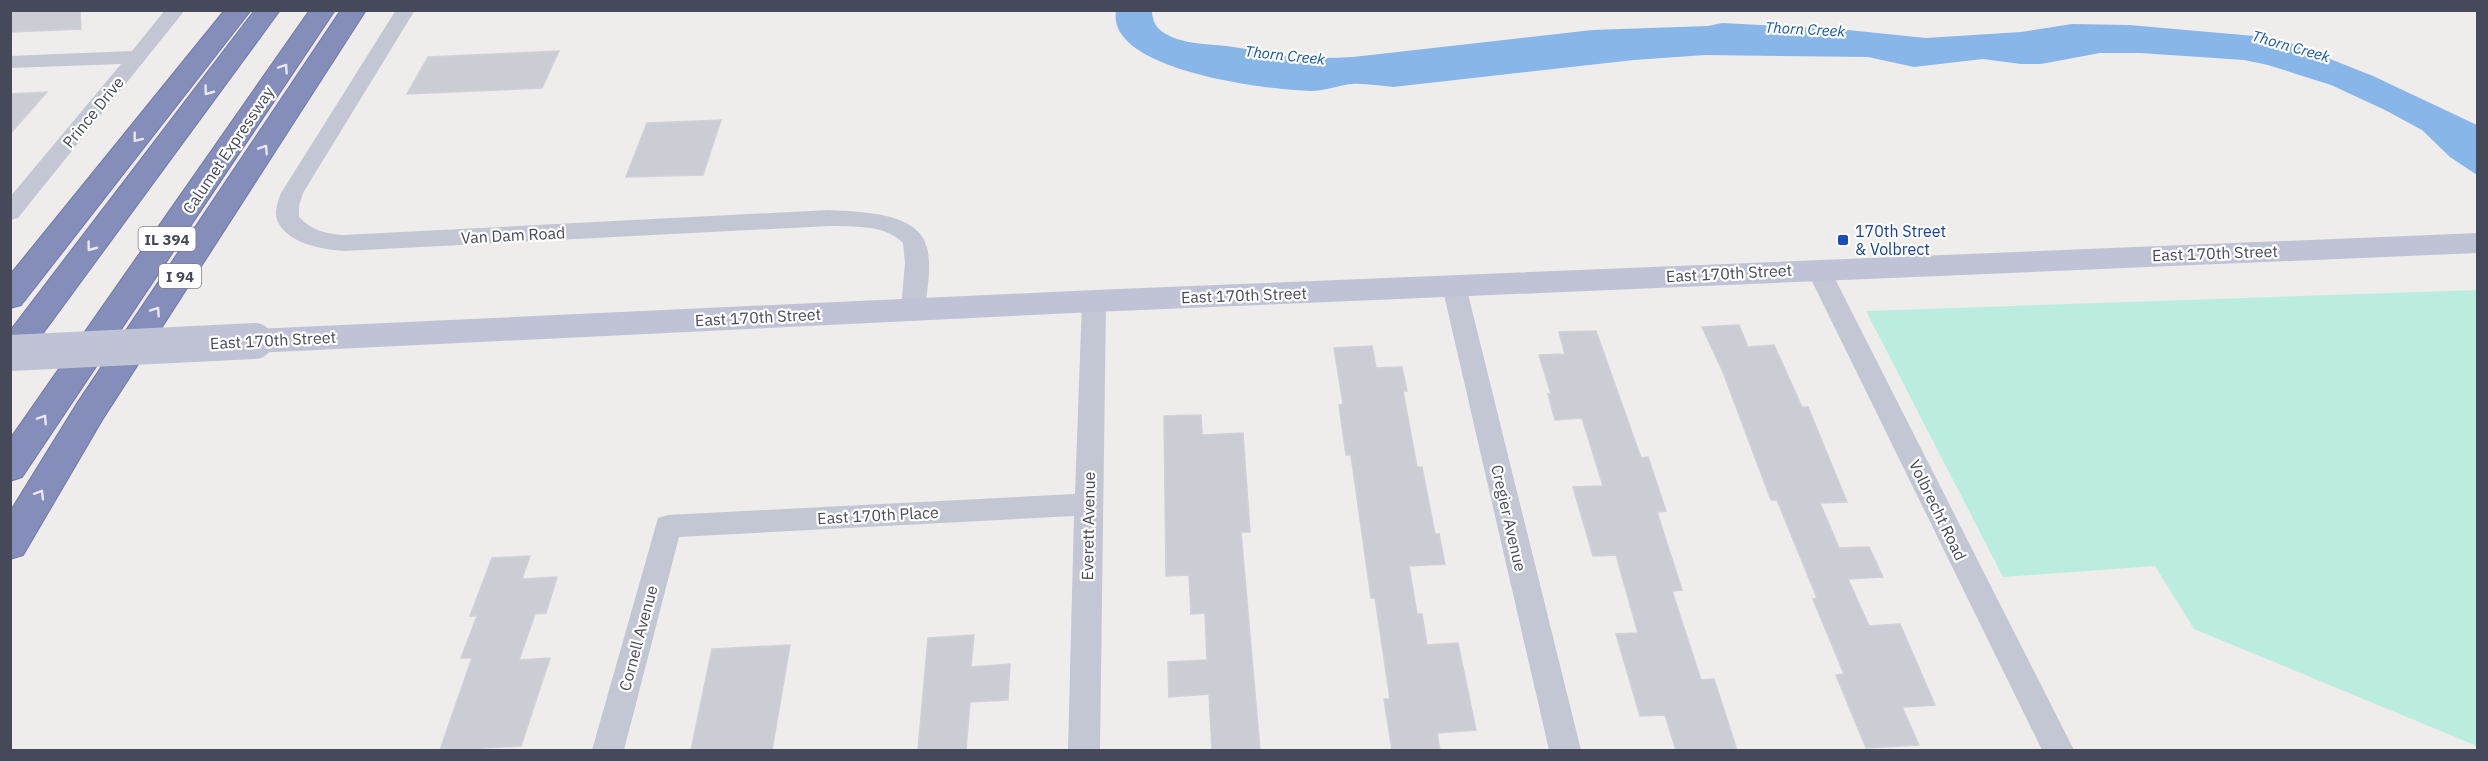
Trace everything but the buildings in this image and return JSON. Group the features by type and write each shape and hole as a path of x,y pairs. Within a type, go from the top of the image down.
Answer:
{"highway":[{"path":"10,297 239,10"},
{"path":"10,354 268,10"},
{"name":"Calumet Expressway","path":"10,467 323,10"},
{"name":"I 94","path":"10,544 90,411 354,10"}],"street":[{"name":"Prince Drive","path":"10,213 176,10"},
{"name":"Van Dam Road","path":"406,10 292,193 288,206 288,219 297,230 311,238 343,243 818,219 864,220 885,224 903,231 914,240 916,253 913,309"},
{"path":"10,62 138,57"},
{"name":"East 170th Street","path":"10,354 913,309 1818,269 2478,243"},
{"name":"Volbrecht Road","path":"1818,269 2058,750"},
{"name":"Cregier Avenue","path":"1454,286 1565,750"},
{"name":"Everett Avenue","path":"1084,750 1094,301"},
{"name":"East 170th Place","path":"668,526 1088,504"},
{"name":"Cornell Avenue","path":"608,750 668,526"}],"green space":[{"path":"2477,290 2477,746 2194,629 2155,566 2003,577 1866,311"}],"water":[{"name":"Thorn Creek","path":"1116,11 1152,11 1158,28 1165,34 1184,41 1310,58 1353,57 1592,30 1708,26 1722,23 1838,29 1926,38 2021,32 2072,24 2129,25 2277,38 2373,76 2477,125 2477,175 2450,157 2422,130 2385,110 2331,85 2268,65 2244,60 2140,53 2100,53 2041,64 1983,59 1914,67 1868,57 1705,55 1634,60 1393,87 1352,84 1311,91 1262,87 1229,81 1194,73 1162,62 1136,49 1120,32"}],"place":[{"name":"170th Street & Volbrect","path":"1843,240"}]}
